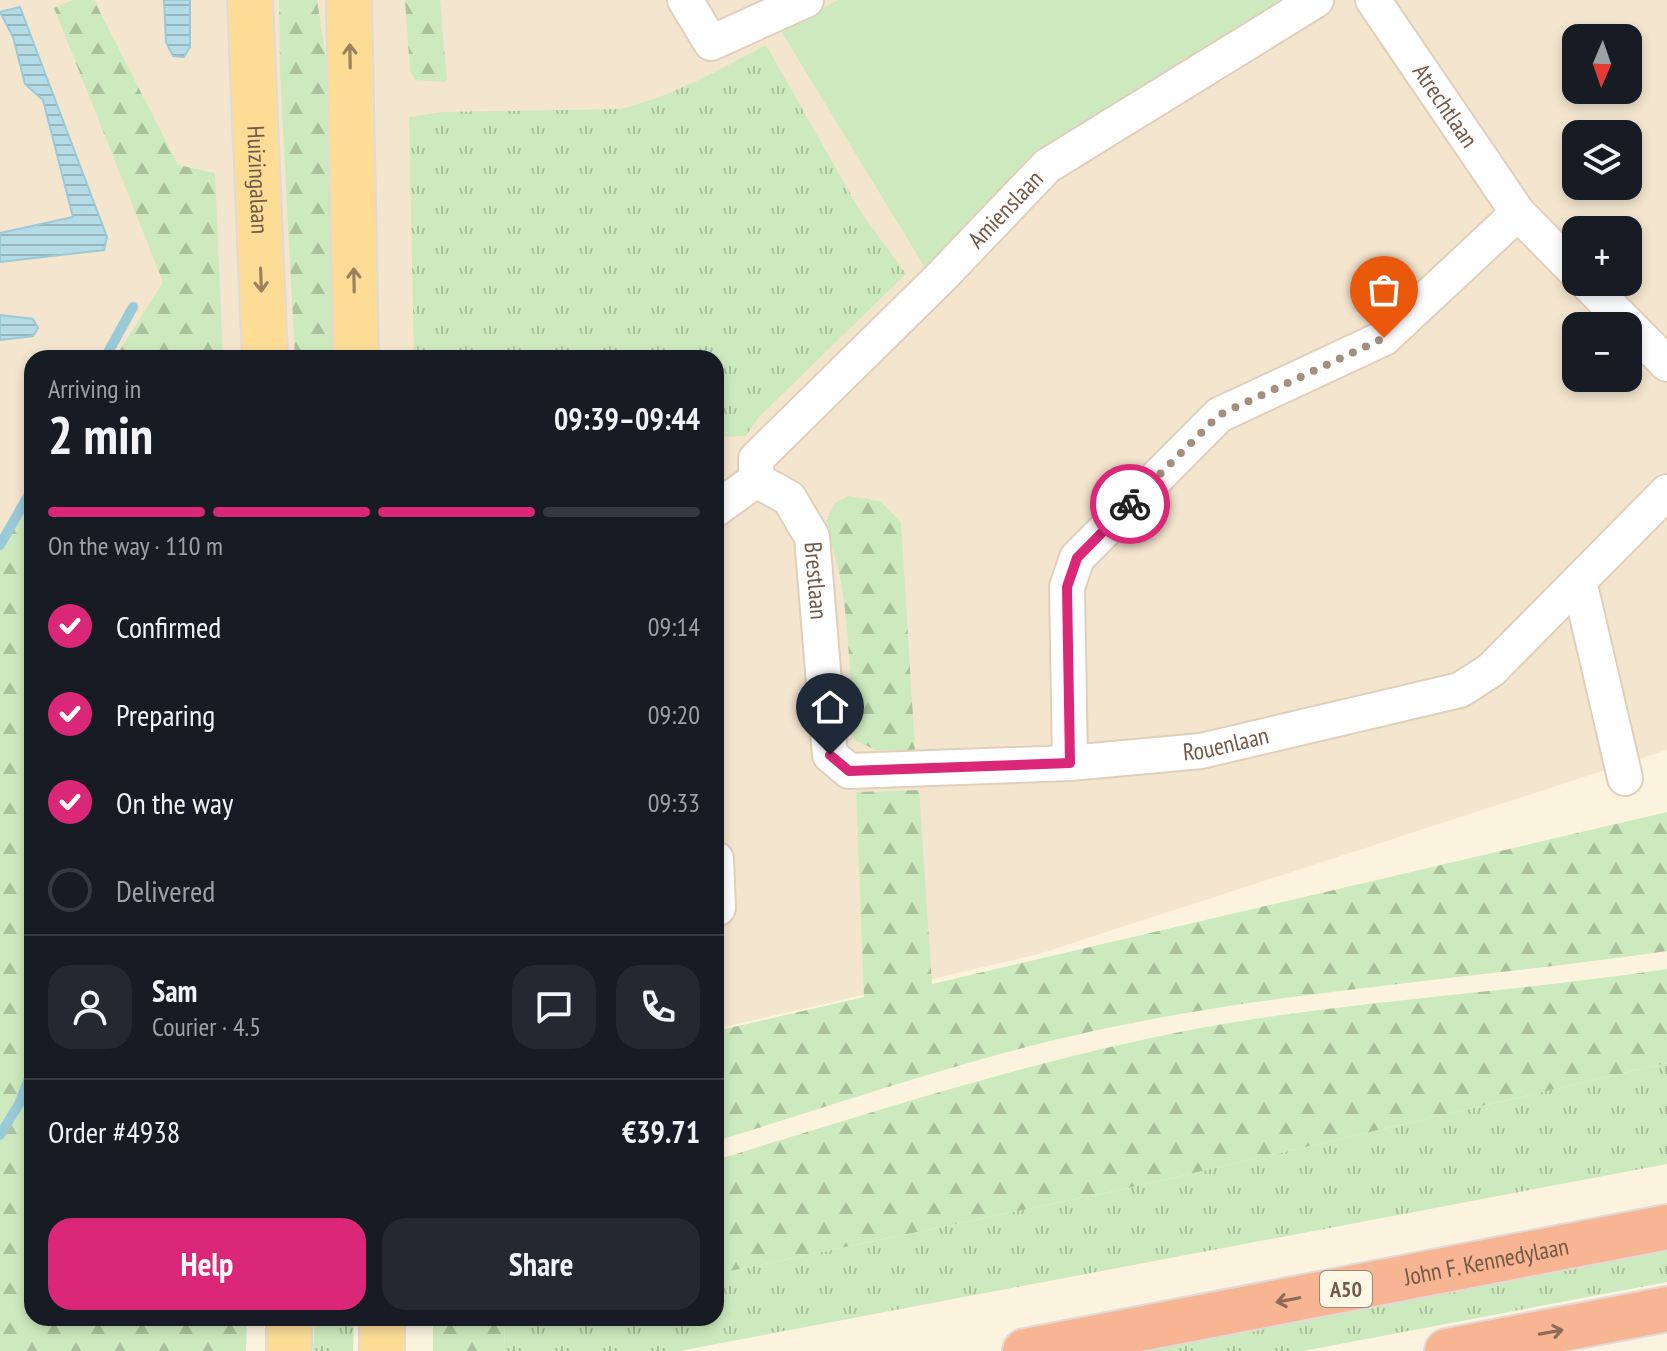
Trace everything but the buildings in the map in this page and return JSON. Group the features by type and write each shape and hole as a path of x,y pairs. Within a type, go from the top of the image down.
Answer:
{"highway":[{"name":"John F. Kennedylaan","path":"1025,1351 1667,1227"},
{"path":"1447,1351 1667,1309"}],"main road":[{"name":"Huizingalaan","path":"250,0 265,350"},
{"path":"349,0 356,350"},
{"path":"289,1326 289,1351"},
{"path":"382,1326 382,1351"}],"street":[{"path":"685,0 711,43 806,0"},
{"name":"Amienslaan","path":"756,480 756,459 941,277 1047,166 1316,0"},
{"name":"Atrechtlaan","path":"1373,0 1518,213 1562,258"},
{"path":"1070,763 1067,587 1077,558 1219,415 1384,338 1518,213"},
{"path":"1600,296 1667,364"},
{"path":"724,503 756,480"},
{"name":"Brestlaan","path":"756,480 789,498 812,537 830,755"},
{"name":"Rouenlaan","path":"830,755 849,771 1070,763 1201,751 1460,690 1491,670 1667,492"},
{"path":"1579,581 1625,778"}],"shaded area":[{"path":"0,0 1667,0 1667,750 1039,954 724,1027 724,350 24,350 24,1168 0,1172"}],"green space":[{"path":"73,0 94,0 178,165 215,173 223,350 120,350 163,282 54,8"},
{"path":"279,0 317,0 336,124 342,350 295,350"},
{"path":"405,0 440,0 447,82 415,80 410,71"},
{"path":"838,0 1282,0 1026,162 927,271 781,31"},
{"path":"766,45 860,211 906,274 758,418 746,436 724,437 724,350 414,350 409,117 443,112 621,109 677,90"},
{"path":"848,496 880,501 901,522 915,750 876,750 854,740 844,600 832,548 823,528 835,503"},
{"path":"24,508 24,1326 247,1326 246,1351 0,1351 0,548"},
{"path":"919,790 932,984 1667,812 1667,951 1307,995 1093,1031 951,1068 724,1139 724,1029 864,997 856,792"},
{"path":"1667,969 1667,1063 1133,1187 724,1272 724,1158 971,1083 1164,1035 1284,1015"},
{"path":"1667,1063 1667,1164 679,1351 504,1351 505,1326 724,1326 724,1272 1133,1187"},
{"path":"1667,1246 1667,1282 1303,1351 1125,1351"},
{"path":"314,1326 354,1326 353,1351 313,1351"},
{"path":"433,1326 505,1326 504,1351 433,1351"}],"water":[{"path":"164,0 190,0 190,47 184,57 173,56 166,42"},
{"path":"20,7 107,237 104,250 0,262 0,233 73,217 43,100 25,84 13,37 0,12"},
{"path":"0,315 33,319 38,328 33,336 0,340"}],"waterway":[{"path":"109,350 133,307"},
{"path":"0,545 24,503"},
{"path":"0,1135 24,1091"}],"way so far":[{"path":"1130,504 1219,415 1384,338"}],"route":[{"path":"830,755 849,771 1070,763 1067,587 1077,558 1130,504"}]}
